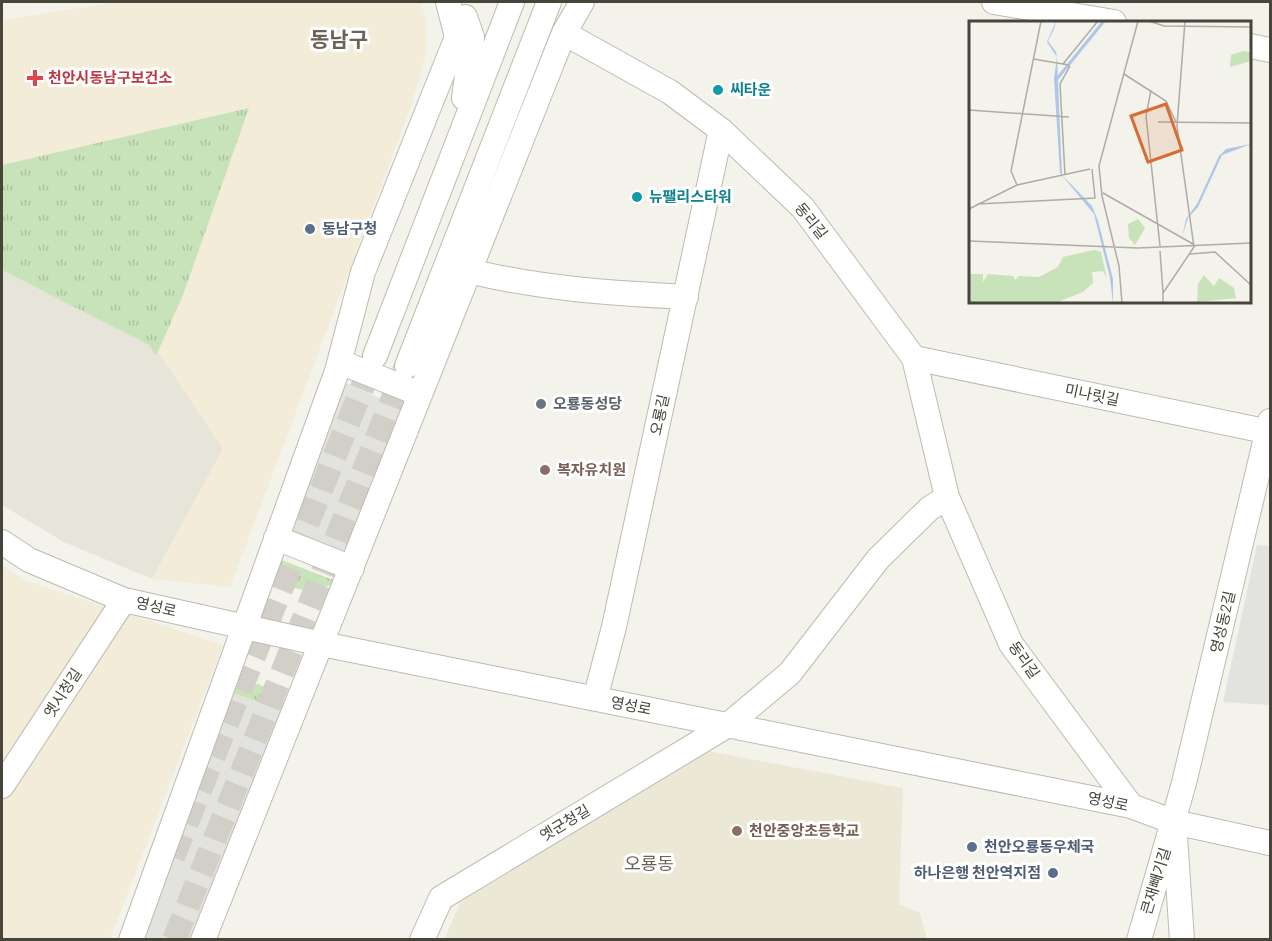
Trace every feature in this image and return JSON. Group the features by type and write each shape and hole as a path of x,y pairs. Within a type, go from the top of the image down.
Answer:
{"street":[{"path":"131,939 338,367 363,272 457,37 448,2"},
{"path":"458,2 462,5 472,37 460,133"},
{"path":"375,356 512,2"},
{"path":"407,366 549,2"},
{"path":"203,939 564,33 582,2"},
{"path":"994,2 1108,21"},
{"name":"동리길","path":"564,33 670,92 721,130 803,208 914,358 947,496 1011,644 1131,806"},
{"path":"1251,46 1270,50"},
{"name":"오룡길","path":"595,699 614,627 721,130"},
{"path":"470,271 517,282 578,291 686,297"},
{"name":"미나릿길","path":"914,358 1270,428"},
{"path":"338,367 419,399"},
{"name":"영성동2길","path":"1174,822 1270,428"},
{"path":"728,725 790,673 878,559 929,509 947,496"},
{"path":"276,538 352,568"},
{"name":"영성로","path":"2,542 29,560 124,600 322,644 1131,806 1174,822 1270,843"},
{"name":"옛시청길","path":"2,786 124,600"},
{"name":"옛군청길","path":"422,939 441,898 728,725"},
{"path":"1174,822 1182,939"},
{"name":"큰재빼기길","path":"1139,939 1174,822"}],"shaded area":[{"path":"117,2 420,2 426,19 427,51 410,109 230,587 152,579 223,449 151,341 2,268 2,20"},
{"path":"2,268 151,341 223,449 152,579 64,542 2,505"},
{"path":"344,382 404,409 347,557 286,530"},
{"path":"1257,545 1270,546 1270,705 1223,702"},
{"path":"2,565 23,580 223,645 110,939 2,939"},
{"path":"229,692 286,711 193,939 140,940"},
{"name":"천안중앙초등학교","path":"708,751 903,788 899,904 920,913 927,939 444,940 460,903 498,875"}],"green space":[{"path":"249,108 183,295 156,356 149,345 2,270 2,165"},
{"path":"276,558 336,581 317,589 295,588 285,584 278,577 275,569"},
{"path":"258,684 281,695 286,711 229,692 238,686"}],"tunnel":[{"path":"173,857 375,356"},
{"path":"174,940 406,366"}],"place":[{"name":"천안시동남구보건소","path":"35,78"},
{"name":"씨타운","path":"718,90"},
{"name":"뉴팰리스타워","path":"637,197"},
{"name":"동남구청","path":"310,229"},
{"name":"오룡동성당","path":"541,404"},
{"name":"복자유치원","path":"545,470"},
{"name":"천안중앙초등학교","path":"737,831"},
{"name":"천안오룡동우체국","path":"972,847"},
{"name":"하나은행 천안역지점","path":"1053,873"}],"district":[{"name":"동남구","path":"339,40"},
{"name":"오룡동","path":"649,864"}]}
